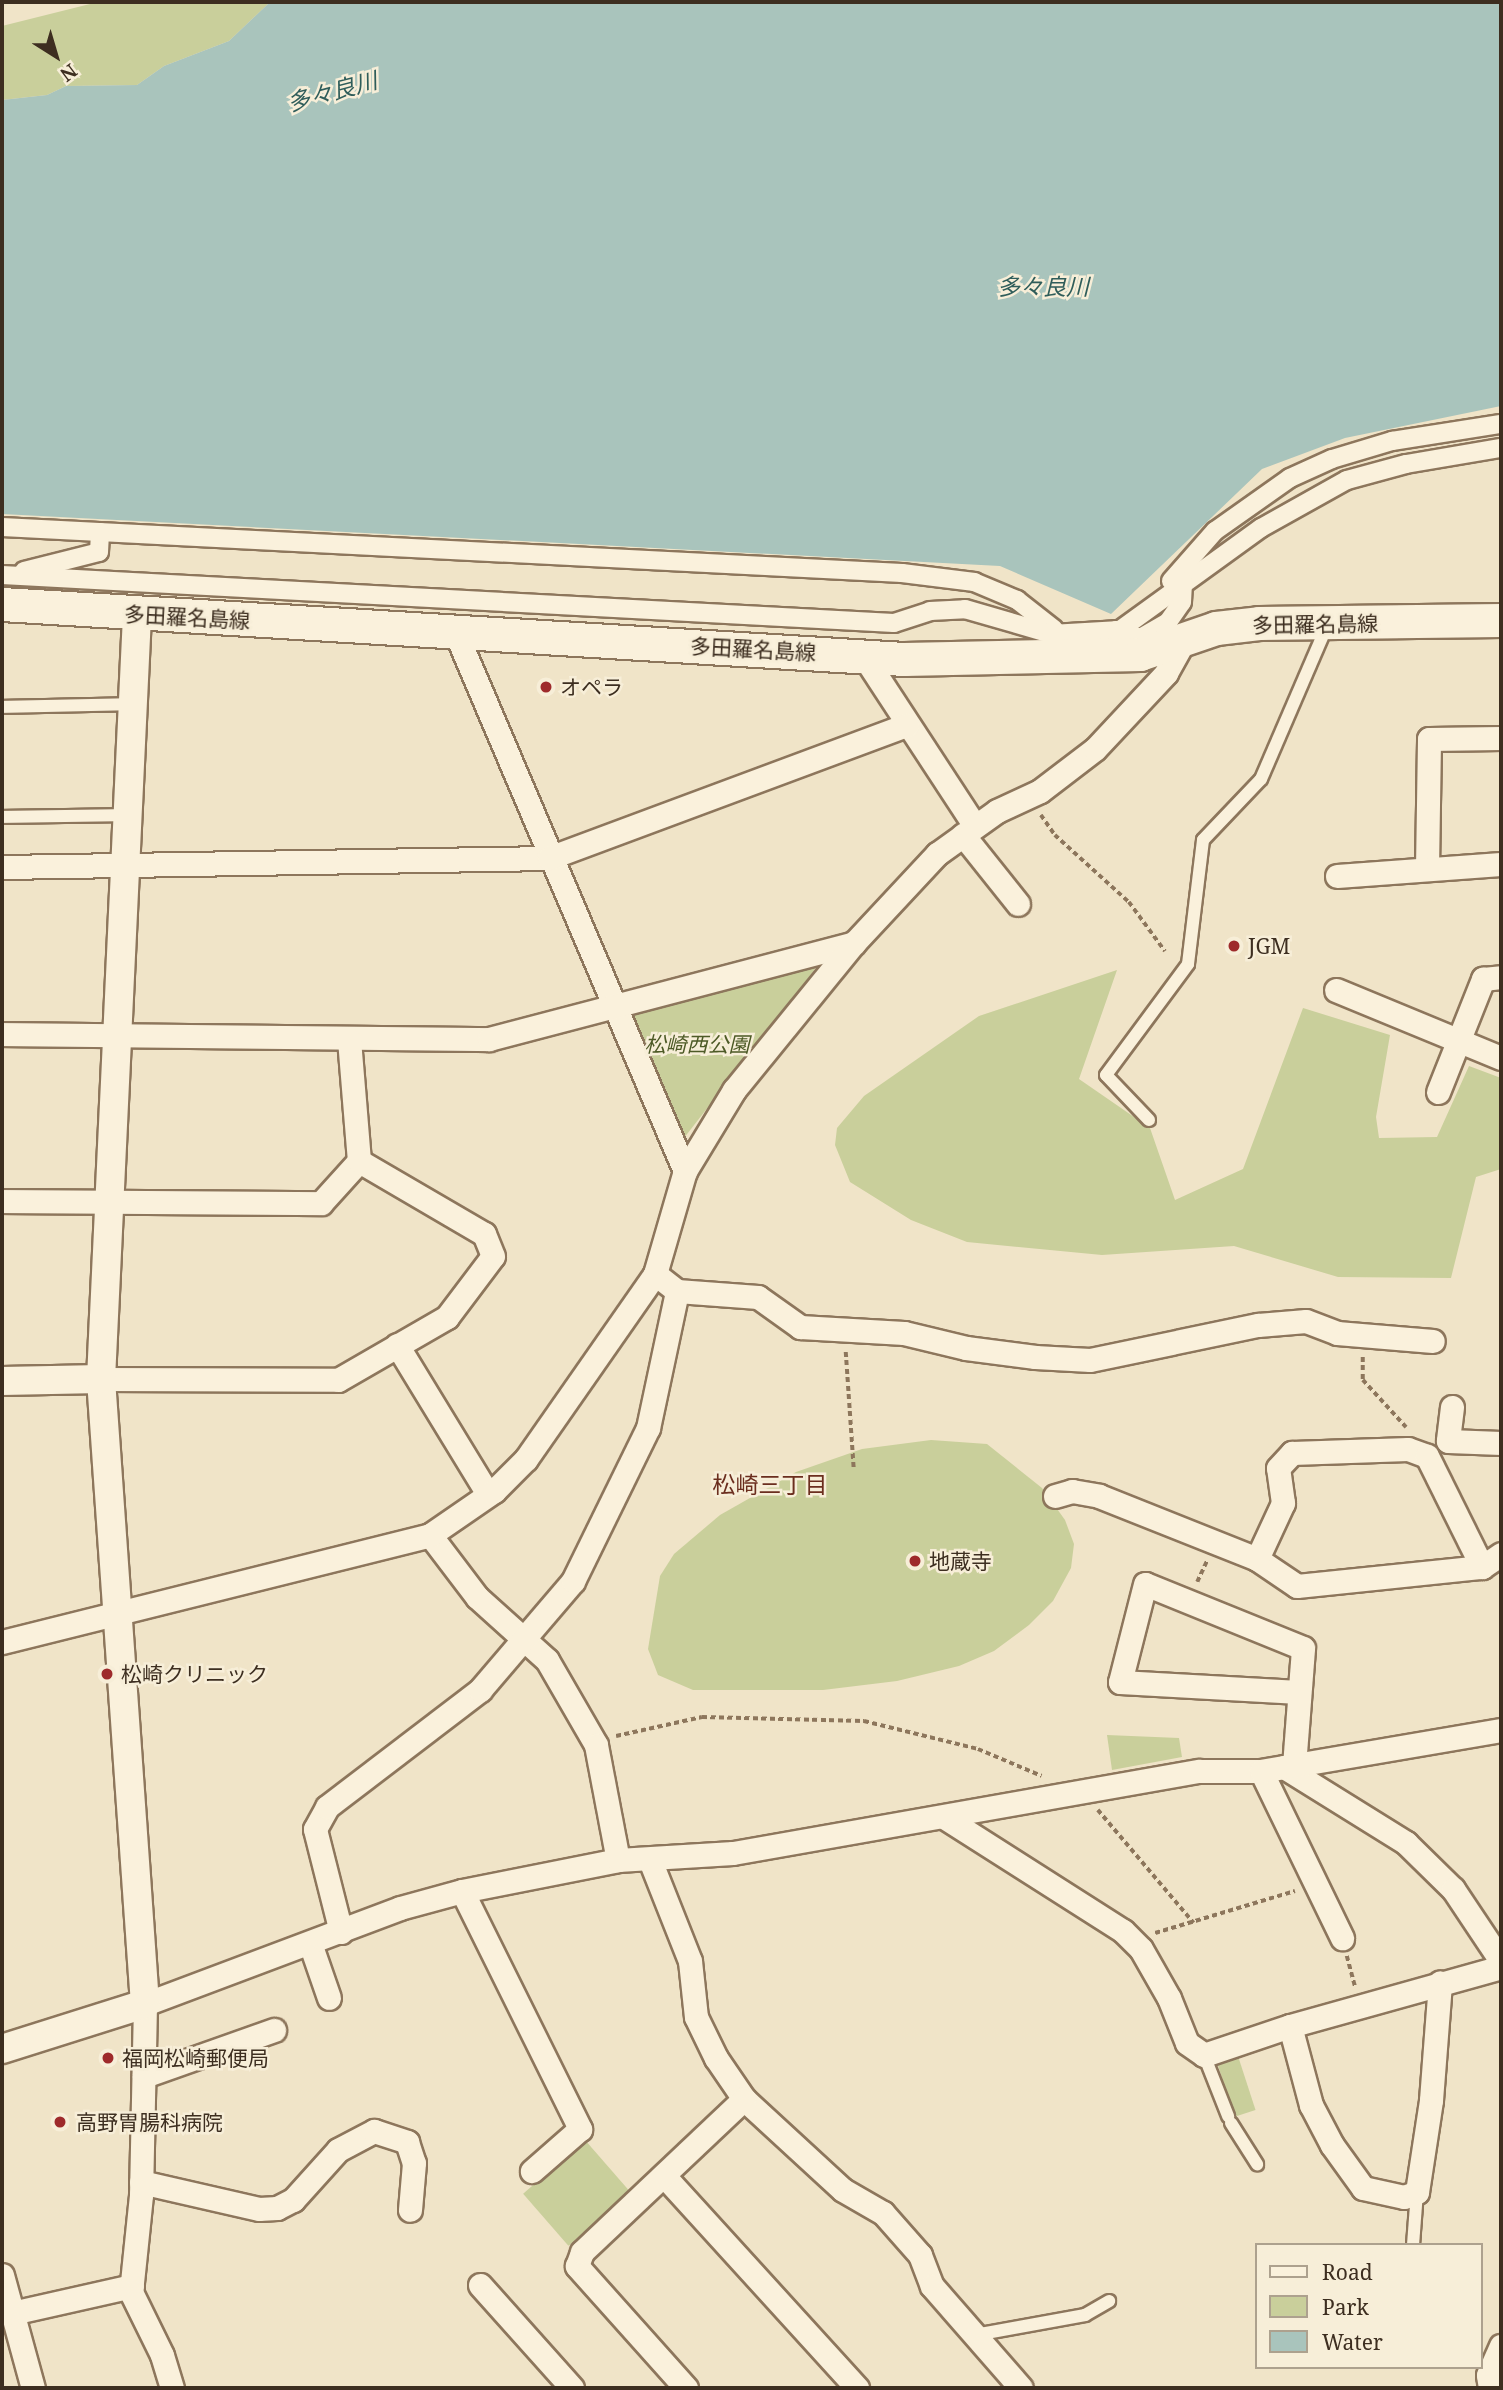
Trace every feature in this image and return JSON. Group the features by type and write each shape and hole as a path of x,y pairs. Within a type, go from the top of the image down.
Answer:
{"main road":[{"name":"多田羅名島線","path":"4,585 130,614 863,655 1140,654 1216,628 1501,620"}],"street":[{"path":"1148,608 1215,531 1290,478 1332,459 1392,441 1501,424"},
{"path":"4,585 894,623 930,611 965,609 1059,634 1116,630 1183,581 1303,501 1347,480 1406,464 1501,448"},
{"path":"2,527 902,573 974,582 1017,600 1059,634"},
{"path":"4,585 99,552 100,532"},
{"path":"1116,630 1120,637 1143,637 1168,622 1182,602 1183,581"},
{"path":"130,614 132,704 107,1201 101,1379 145,2004 141,2182 132,2286 172,2388"},
{"path":"455,631 549,858 685,1171"},
{"path":"2,1642 430,1535 488,1494 526,1459 655,1274 685,1171 734,1090 854,943 937,854 969,830 1028,796 1095,749 1166,673 1185,639"},
{"path":"863,655 969,830 1018,904"},
{"path":"2,867 549,858 906,725"},
{"path":"1426,868 1429,739 1501,738"},
{"path":"1337,876 1501,864"},
{"path":"2,1034 115,1032 349,1039 489,1039 854,943"},
{"path":"1438,1092 1483,978 1501,977"},
{"path":"1336,990 1501,1058"},
{"path":"2,1201 321,1203 359,1161 349,1039"},
{"path":"2,1381 101,1379 315,1383 338,1380 447,1317 493,1256 484,1234 359,1161"},
{"path":"655,1274 677,1291 758,1297 789,1323 845,1332 904,1333 966,1348 1090,1360 1258,1325 1306,1321 1337,1333 1433,1341"},
{"path":"341,1932 315,1829 327,1807 480,1690 573,1581 648,1428 677,1291"},
{"path":"397,1345 488,1494"},
{"path":"1452,1407 1448,1441 1501,1443"},
{"path":"1055,1496 1072,1491 1099,1496 1257,1559 1297,1586 1492,1561 1427,1456 1408,1449 1292,1453 1278,1468 1283,1503 1257,1559"},
{"path":"430,1535 477,1597 547,1660 593,1740 618,1860"},
{"path":"1289,1766 1299,1692 1303,1648 1144,1584 1120,1682 1299,1692"},
{"path":"2,2049 145,2004 462,1891 618,1860 733,1853 1200,1771 1261,1771 1501,1730"},
{"path":"1289,1766 1406,1843 1453,1889 1501,1962"},
{"path":"1261,1771 1342,1938"},
{"path":"944,1817 1130,1938 1169,1998 1187,2043 1204,2055 1360,2005 1501,1967"},
{"path":"650,1860 690,1961 696,2017 716,2058 744,2099 843,2190 883,2213 920,2255 932,2287 1021,2388"},
{"path":"462,1891 580,2129 531,2171"},
{"path":"310,1943 329,1998"},
{"path":"1290,2026 1311,2105 1332,2145 1363,2188 1390,2196 1417,2192 1432,2099 1440,1982"},
{"path":"144,2076 274,2030"},
{"path":"686,2388 577,2266 583,2252 666,2178 744,2099"},
{"path":"141,2182 259,2209 277,2208 293,2200 338,2150 374,2131 407,2142 414,2163 410,2210"},
{"path":"666,2178 857,2388"},
{"path":"2,2275 33,2388"},
{"path":"480,2285 572,2388"},
{"path":"12,2313 132,2286"},
{"path":"1490,2388 1488,2375 1501,2346"}],"lane":[{"path":"1149,1120 1106,1075 1188,964 1203,839 1261,779 1328,623"},
{"path":"2,707 132,704"},
{"path":"2,817 126,815"},
{"path":"1204,2055 1229,2119 1257,2164"},
{"path":"1413,2243 1417,2192"},
{"path":"975,2335 1085,2315 1109,2301"}],"path":[{"path":"1028,796 1055,835 1129,902 1165,951"},
{"path":"845,1332 854,1470"},
{"path":"1363,1335 1363,1380 1409,1430"},
{"path":"1188,1602 1216,1543"},
{"path":"593,1740 702,1717 864,1721 978,1749 1081,1793 1194,1923"},
{"path":"1130,1938 1194,1923 1317,1885"},
{"path":"1342,1938 1360,2005"}],"green space":[{"path":"98,2 270,2 229,41 164,66 137,85 66,86 47,95 2,100 2,26"},
{"name":"松崎西公園","path":"820,962 800,989 684,1138 632,1012"},
{"path":"1117,970 1079,1079 1150,1128 1175,1200 1243,1169 1303,1008 1390,1035 1376,1117 1379,1138 1437,1137 1469,1066 1501,1078 1501,1169 1476,1177 1451,1278 1338,1277 1234,1246 1102,1255 967,1242 911,1220 850,1182 835,1145 837,1128 864,1096 979,1016"},
{"path":"931,1440 987,1444 1042,1488 1065,1520 1074,1544 1071,1568 1053,1601 1029,1625 994,1651 959,1666 897,1681 823,1690 693,1690 658,1675 648,1649 660,1576 674,1554 720,1515 796,1472 862,1449"},
{"path":"1107,1735 1179,1738 1182,1757 1112,1770"},
{"path":"1237,2053 1256,2110 1235,2117 1216,2060"},
{"path":"585,2140 630,2192 568,2246 523,2194"}],"water":[{"name":"多々良川","path":"270,2 1501,2 1501,406 1345,438 1262,469 1111,614 1000,566 2,514 2,100 47,95 66,86 137,85 164,66 229,41"}],"place":[{"name":"オペラ","path":"546,687"},
{"name":"JGM","path":"1234,946"},
{"name":"地蔵寺","path":"915,1561"},
{"name":"松崎クリニック","path":"107,1674"},
{"name":"福岡松崎郵便局","path":"108,2058"},
{"name":"高野胃腸科病院","path":"60,2122"}],"district":[{"name":"松崎三丁目","path":"770,1484"}]}
